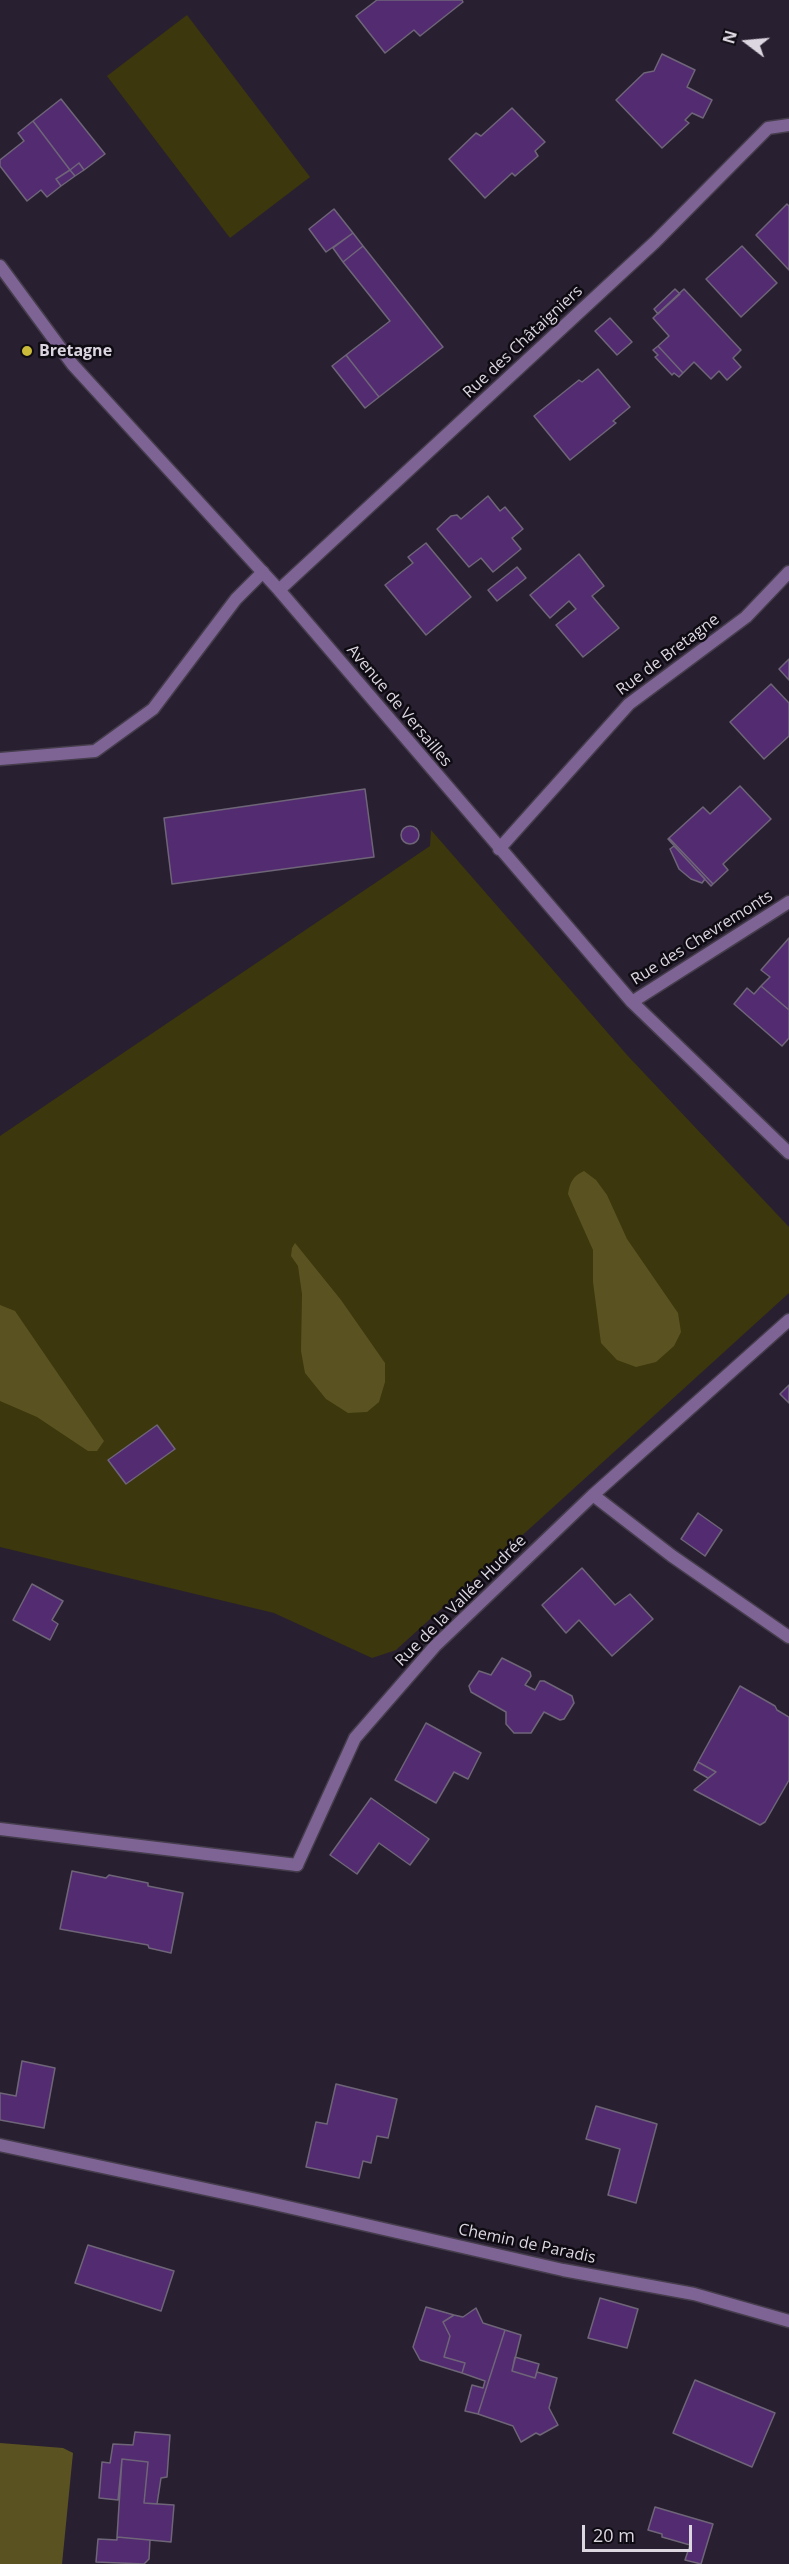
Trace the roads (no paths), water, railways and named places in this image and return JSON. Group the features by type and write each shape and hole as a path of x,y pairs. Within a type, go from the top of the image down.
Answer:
{"street":[{"name":"Rue des Châtaigniers","path":"279,590 655,242 768,128 789,125"},
{"name":"Avenue de Versailles","path":"0,266 74,365 279,590 632,1002 789,1153"},
{"path":"0,759 94,751 103,745 153,709 236,599 263,572"},
{"name":"Rue de Bretagne","path":"499,849 629,704 746,617 789,572"},
{"name":"Rue des Chevremonts","path":"632,1002 789,902"},
{"name":"Rue de la Vallée Hudrée","path":"0,1829 297,1865 355,1738 435,1646 593,1495 789,1320"},
{"path":"593,1495 672,1556 789,1637"},
{"name":"Chemin de Paradis","path":"0,2145 257,2200 563,2270 694,2294 789,2321"}],"place":[{"name":"Bretagne","path":"27,351"}]}
